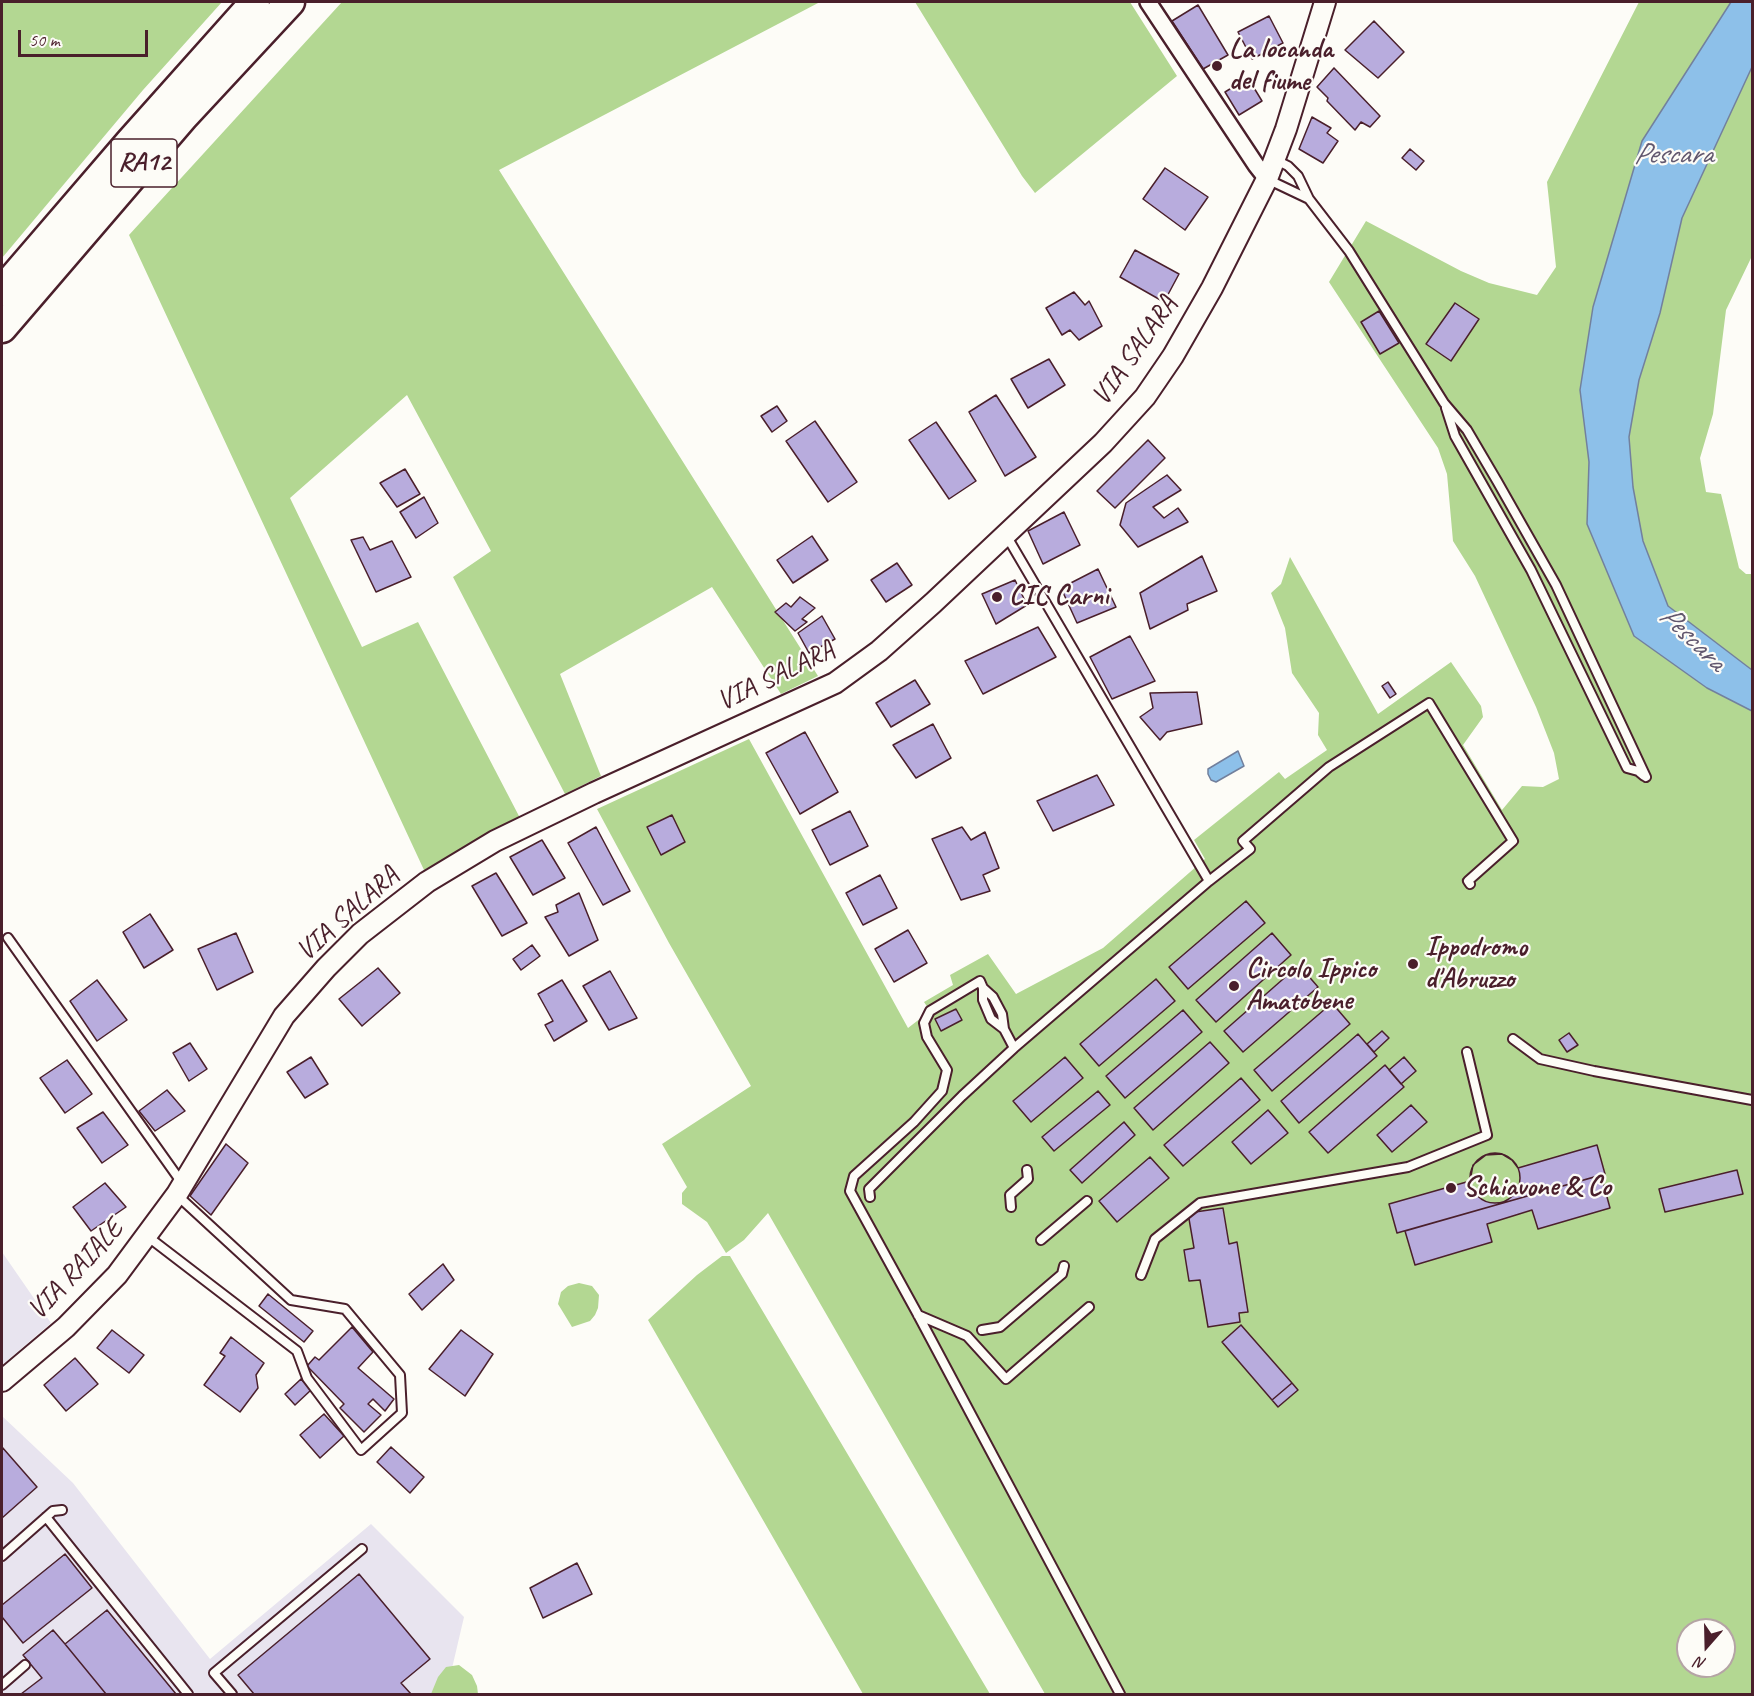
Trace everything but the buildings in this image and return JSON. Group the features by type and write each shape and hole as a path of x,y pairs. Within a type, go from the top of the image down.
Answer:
{"highway":[{"name":"RA12","path":"2,291 130,142 255,2"},
{"name":"RA12","path":"2,328 184,116 290,2"}],"street":[{"path":"1148,2 1267,179"},
{"name":"VIA SALARA","path":"162,1216 284,1016 326,968 360,934 398,904 460,862 525,826 836,683 879,651 933,603 1103,443 1145,397 1173,356 1212,288 1267,179 1325,2"},
{"name":"VIA RAIALE","path":"2,1381 66,1327 117,1275 162,1216"}],"lane":[{"path":"1275,160 1288,166 1298,176 1309,200 1349,251 1444,404 1467,430 1556,585 1646,777 1638,771 1627,768 1531,570 1455,436 1444,404"},
{"path":"1267,179 1309,200"},
{"path":"1006,533 1209,881"},
{"path":"870,1197 869,1189 962,1096 1014,1048 1209,881 1250,849 1243,841 1329,766 1429,703 1513,842 1468,881 1470,884"},
{"path":"8,938 180,1189 291,1300 345,1309 400,1375 402,1413 362,1450 307,1377 297,1351 147,1236"},
{"path":"1014,1048 1004,1029 1002,1014 993,997 983,988 980,981 930,1011 924,1023 927,1037 947,1070 942,1091 914,1122 854,1176 850,1191 1120,1695"},
{"path":"1513,1039 1540,1059 1752,1100"},
{"path":"1141,1275 1155,1239 1200,1203 1408,1167 1487,1135 1467,1052"},
{"path":"1011,1207 1010,1195 1029,1179 1028,1170"},
{"path":"1041,1240 1087,1201"},
{"path":"982,1330 1000,1328 1062,1274 1064,1266"},
{"path":"918,1316 967,1336 1006,1379 1089,1306"},
{"path":"2,1556 53,1511 62,1510"},
{"path":"46,1517 188,1695"},
{"path":"232,1695 214,1674 362,1549"},
{"path":"2,1685 25,1665"}],"shaded area":[{"path":"2,1252 51,1323 2,1365"},
{"path":"2,1416 73,1483 210,1659 371,1524 464,1617 446,1694 2,1694"}],"green space":[{"path":"2,2 222,2 143,90 2,258"},
{"path":"342,2 820,2 499,170 818,676 781,694 712,587 560,674 601,776 565,794 453,577 491,551 407,395 290,498 362,647 418,622 520,818 424,870 129,235"},
{"path":"915,2 1130,2 1177,76 1035,193 1022,176"},
{"name":"Ippodromo d'Abruzzo","path":"1639,2 1731,2 1642,141 1593,307 1580,390 1589,462 1587,524 1634,636 1707,688 1752,711 1752,1694 1045,1694 768,1213 744,1240 726,1253 707,1222 682,1204 682,1193 687,1187 662,1144 751,1086 669,943 597,809 749,739 908,1028 930,1011 924,1002 953,985 950,975 988,954 1016,994 1103,948 1205,859 1194,840 1279,772 1285,779 1327,750 1318,735 1319,713 1292,673 1285,628 1271,593 1281,584 1290,557 1378,714 1451,662 1481,706 1483,717 1463,745 1502,810 1522,786 1543,787 1559,779 1554,753 1536,707 1475,576 1453,541 1447,474 1438,448 1329,282 1366,221 1461,271 1489,283 1537,295 1556,267 1547,182"},
{"path":"1752,67 1752,256 1726,310 1713,414 1700,458 1706,492 1721,494 1739,568 1746,574 1752,574 1752,670 1668,606 1643,541 1633,487 1629,437 1639,380 1660,313 1682,218"},
{"path":"722,1256 730,1256 990,1694 863,1694 648,1320 697,1275"},
{"path":"579,1283 592,1286 599,1295 598,1308 590,1321 572,1327 558,1304 561,1292 568,1286"},
{"path":"459,1665 472,1675 478,1694 431,1694 438,1677 446,1667"}],"water":[{"name":"Pescara","path":"1731,2 1752,2 1752,67 1682,218 1660,313 1639,380 1629,437 1633,487 1643,541 1668,606 1752,670 1752,711 1707,688 1634,636 1587,524 1589,462 1580,390 1593,307 1642,141"},
{"path":"1238,751 1244,766 1216,782 1211,780 1208,769"}],"place":[{"name":"La locanda del fiume","path":"1217,66"},
{"name":"CIC Carni","path":"997,597"},
{"name":"Ippodromo d'Abruzzo","path":"1413,964"},
{"name":"Circolo Ippico Amatobene","path":"1234,986"},
{"name":"Schiavone & Co","path":"1451,1188"}]}
